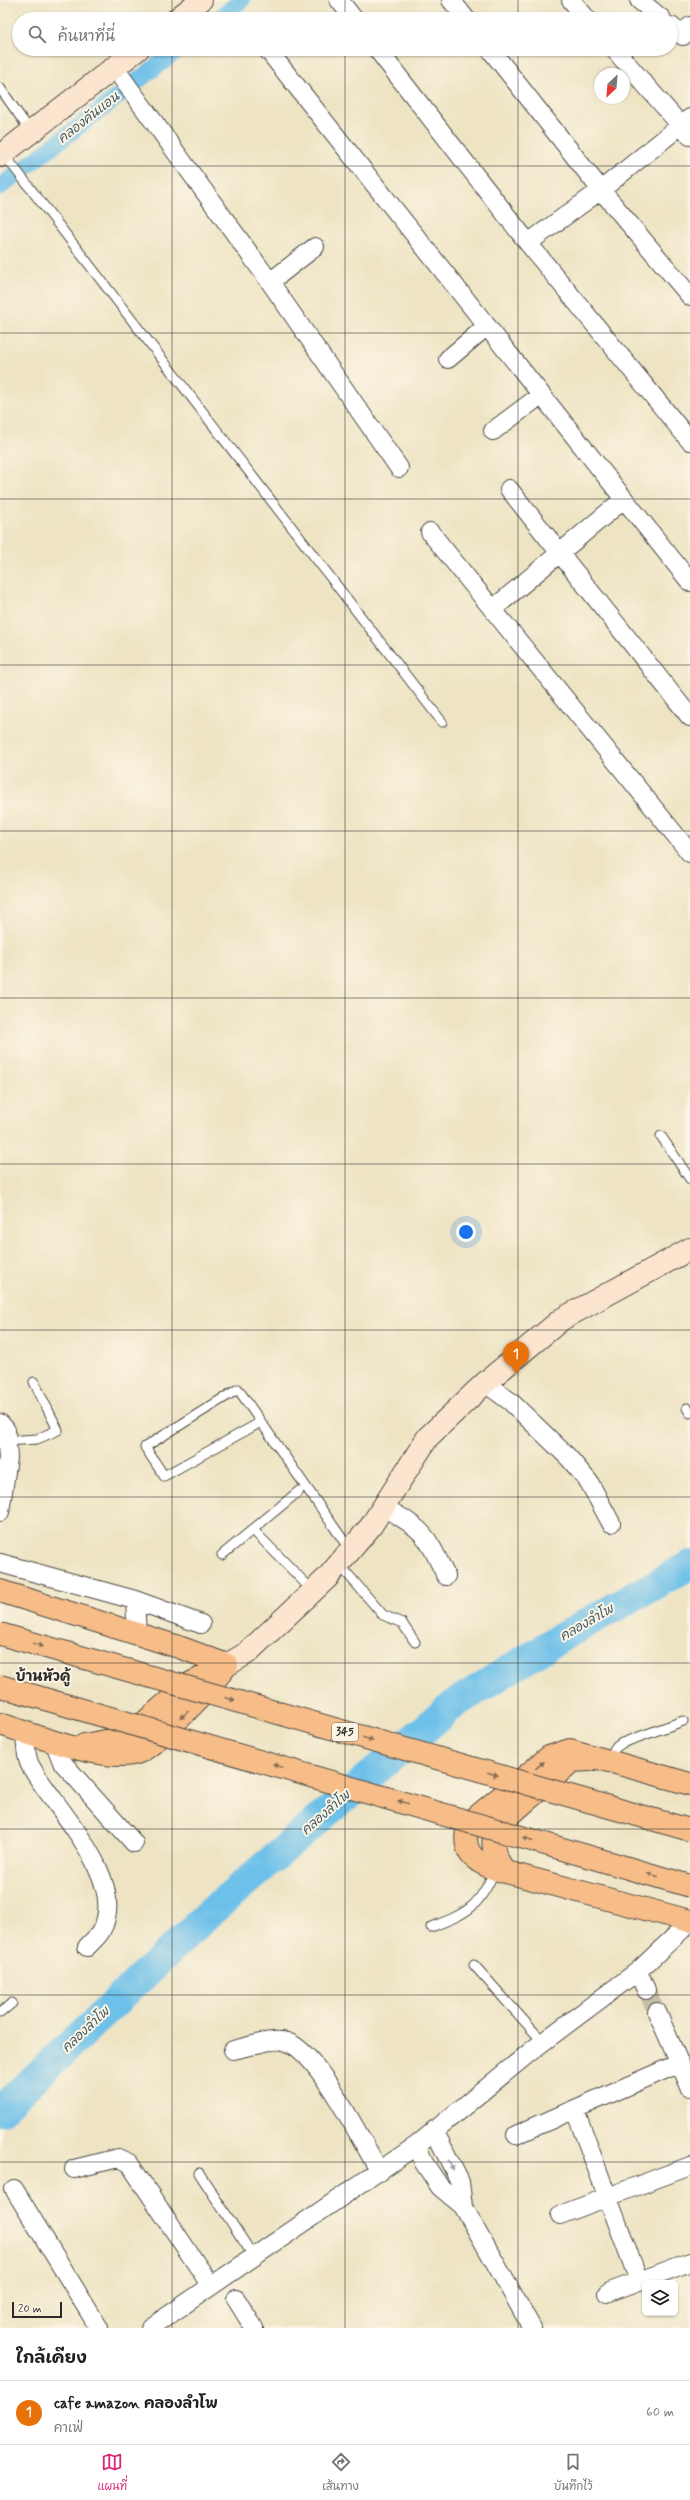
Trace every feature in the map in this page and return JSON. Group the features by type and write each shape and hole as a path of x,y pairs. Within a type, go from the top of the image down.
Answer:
{"main road":[{"path":"0,1591 137,1634 227,1665"},
{"name":"345","path":"0,1634 690,1830"},
{"path":"0,1724 65,1744 117,1739 135,1731 186,1685 227,1665"},
{"path":"0,1686 690,1886"},
{"path":"690,1784 605,1760 572,1761 495,1828 492,1845 500,1870 690,1921"}],"street":[{"path":"186,12 201,0"},
{"path":"339,0 348,12"},
{"path":"451,0 460,12"},
{"path":"571,0 581,12"},
{"path":"639,0 654,12"},
{"path":"678,32 683,36 690,26"},
{"path":"2,154 31,132 120,75 133,56"},
{"path":"273,56 690,582"},
{"path":"382,56 528,243 690,442"},
{"path":"496,56 601,190 690,296"},
{"path":"528,243 687,127 621,56"},
{"path":"120,75 270,282 399,468"},
{"path":"270,282 315,247"},
{"path":"448,359 487,326"},
{"path":"494,431 542,395"},
{"path":"509,489 690,717"},
{"path":"493,609 624,499"},
{"path":"430,532 690,853"},
{"path":"227,1665 247,1653 313,1591 345,1557 371,1526 428,1437 485,1384 562,1319 690,1250"},
{"path":"485,1384 511,1402 569,1458 589,1482 611,1523"},
{"path":"0,1423 6,1430 8,1458 0,1512"},
{"path":"383,1507 414,1524 428,1538 446,1576"},
{"path":"0,1563 136,1600 201,1624"},
{"path":"136,1600 137,1634"},
{"path":"25,1732 29,1764 74,1827 105,1882 106,1913 101,1931 87,1947"},
{"path":"65,1744 62,1762 134,1843"},
{"path":"150,2328 380,2172 417,2145 543,2042 638,1972 690,1921"},
{"path":"638,1972 646,1990"},
{"path":"657,2012 690,2087"},
{"path":"233,2050 274,2042 287,2042 303,2051 319,2069 380,2172"},
{"path":"516,2135 680,2063"},
{"path":"575,2110 639,2281"},
{"path":"434,2130 460,2182 463,2206"},
{"path":"417,2145 424,2163 440,2187 463,2206 532,2328"},
{"path":"74,2169 118,2158 129,2163 210,2286"},
{"path":"560,2215 690,2166"},
{"path":"14,2189 98,2328"},
{"path":"607,2293 690,2262"},
{"path":"236,2299 254,2328"}],"lane":[{"path":"0,88 31,132"},
{"path":"2,154 40,201 442,722"},
{"path":"661,1136 690,1180"},
{"path":"6,1441 37,1440 58,1430 34,1382"},
{"path":"261,1422 164,1476 145,1447 238,1389 261,1422 383,1615 402,1623 415,1642"},
{"path":"222,1555 299,1491"},
{"path":"253,1530 313,1591"},
{"path":"605,1760 615,1748 622,1743 683,1721"},
{"path":"431,1927 470,1910 500,1870"},
{"path":"474,1965 543,2042"},
{"path":"0,2013 12,2003"},
{"path":"199,2173 254,2257"}],"waterway":[{"name":"คลองคันแอน","path":"227,12 242,0"},
{"name":"คลองคันแอน","path":"0,187 170,56"},
{"name":"คลองลำโพ","path":"0,2111 213,1910 454,1704 560,1638 690,1565"}],"tunnel":[{"path":"646,1990 657,2012"}],"place":[{"name":"cafe amazon คลองลำโพ","path":"516,1374"}],"district":[{"name":"บ้านหัวคู้","path":"43,1677"}]}
